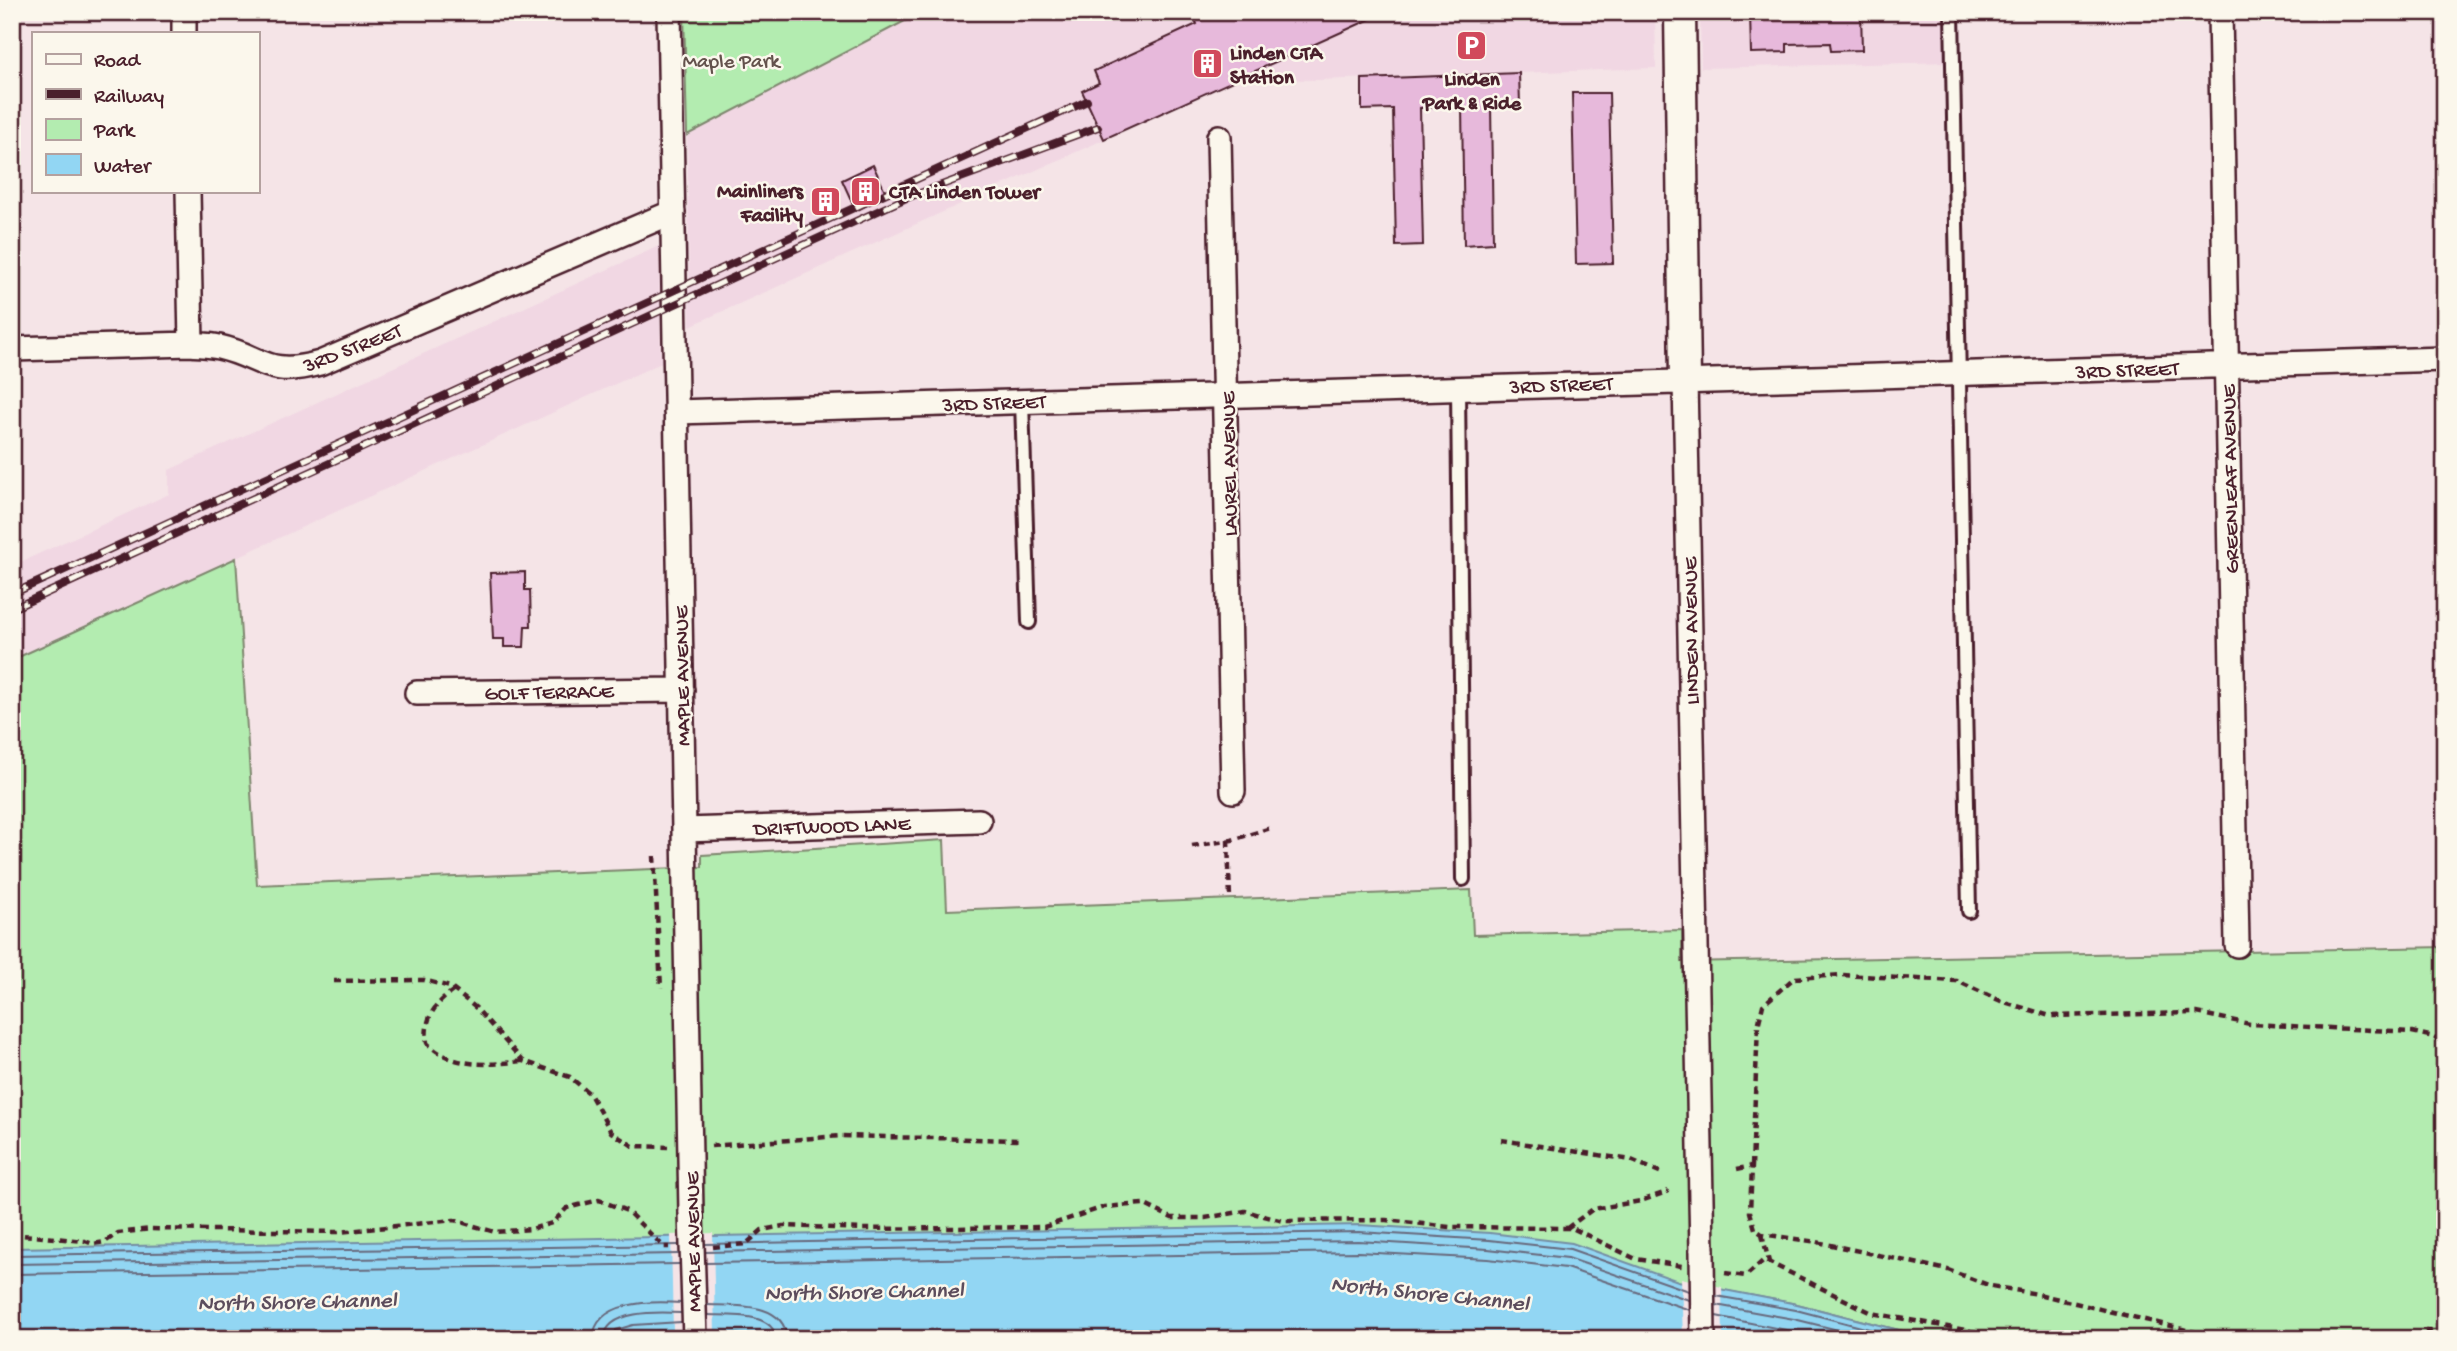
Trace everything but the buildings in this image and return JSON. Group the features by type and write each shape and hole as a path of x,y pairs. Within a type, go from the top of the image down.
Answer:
{"street":[{"path":"184,12 184,32"},
{"name":"MAPLE AVENUE","path":"669,12 695,1339"},
{"name":"LINDEN AVENUE","path":"1680,12 1698,1259 1703,1339"},
{"name":"GREENLEAF AVENUE","path":"2220,12 2237,945"},
{"name":"LAUREL AVENUE","path":"1219,137 1227,394 1233,791"},
{"path":"188,192 191,344"},
{"name":"3RD STREET","path":"12,349 191,344 220,347 267,367 296,369 673,212"},
{"name":"3RD STREET","path":"676,412 2445,359"},
{"name":"GOLF TERRACE","path":"417,693 682,690"},
{"name":"DRIFTWOOD LANE","path":"684,830 979,821"}],"lane":[{"path":"1952,12 1969,911"},
{"path":"1458,388 1463,879"},
{"path":"1022,401 1029,622"}],"path":[{"path":"1192,846 1228,840 1271,828"},
{"path":"1228,840 1230,899"},
{"path":"2211,1339 2199,1333 2038,1294 1991,1286 1948,1270 1817,1242 1762,1234 1755,1229 1750,1212 1760,1015 1763,1004 1794,978 1841,975 1956,981 2001,1001 2050,1016 2197,1013 2250,1024 2412,1032 2434,1037 2445,1044"},
{"path":"334,981 424,980 454,990 476,1008 523,1061"},
{"path":"454,990 438,1002 428,1018 427,1043 437,1054 459,1062 488,1065 523,1061 570,1077 590,1094 611,1132 632,1146 680,1145"},
{"path":"706,1146 840,1136 1018,1140"},
{"path":"1501,1140 1630,1160 1662,1174"},
{"path":"1737,1169 1752,1166"},
{"path":"1567,1228 1593,1209 1641,1200 1669,1191"},
{"path":"12,1234 93,1244 104,1242 118,1233 151,1229 338,1232 454,1220 495,1232 531,1229 552,1223 568,1208 599,1200 627,1211 664,1247 678,1247"},
{"path":"705,1247 746,1244 762,1230 783,1226 863,1229 1044,1227 1104,1207 1143,1204 1172,1218 1205,1218 1245,1210 1283,1221 1386,1220 1450,1227 1567,1228 1636,1259 1698,1259"},
{"path":"1762,1234 1769,1262"},
{"path":"1720,1272 1746,1276 1764,1260 1872,1313 2014,1339"},
{"path":"2402,1339 2445,1326"}],"shaded area":[{"path":"921,12 1655,12 1656,68 1317,80 1238,79 690,326 687,135"},
{"path":"1700,12 1952,12 1953,62 1701,68"},
{"path":"659,246 661,363 12,660 12,566 169,494 169,470"}],"green space":[{"name":"Maple Park","path":"684,12 922,12 687,135"},
{"path":"236,558 257,885 702,867 702,855 944,840 947,910 1471,890 1473,935 1682,930 1682,962 2445,947 2445,1339 1934,1339 1797,1304 1679,1282 1679,1339 12,1339 12,660"}],"water":[{"name":"North Shore Channel","path":"1359,1225 1490,1233 1572,1243 1678,1281 1797,1304 1934,1339 807,1339 683,1330 634,1333 609,1339 12,1339 12,1248"}],"pier":[{"path":"713,1233 715,1335 673,1332 671,1235"},
{"path":"1681,1278 1722,1287 1723,1339 1683,1339"}],"railway":[{"path":"12,594 1087,101"},
{"path":"12,609 904,199 1098,127"}],"place":[{"name":"Linden Park & Ride","path":"1472,46"},
{"name":"Linden CTA Station","path":"1207,64"},
{"name":"CTA Linden Tower","path":"866,191"},
{"name":"Mainliners Facility","path":"826,202"}]}
